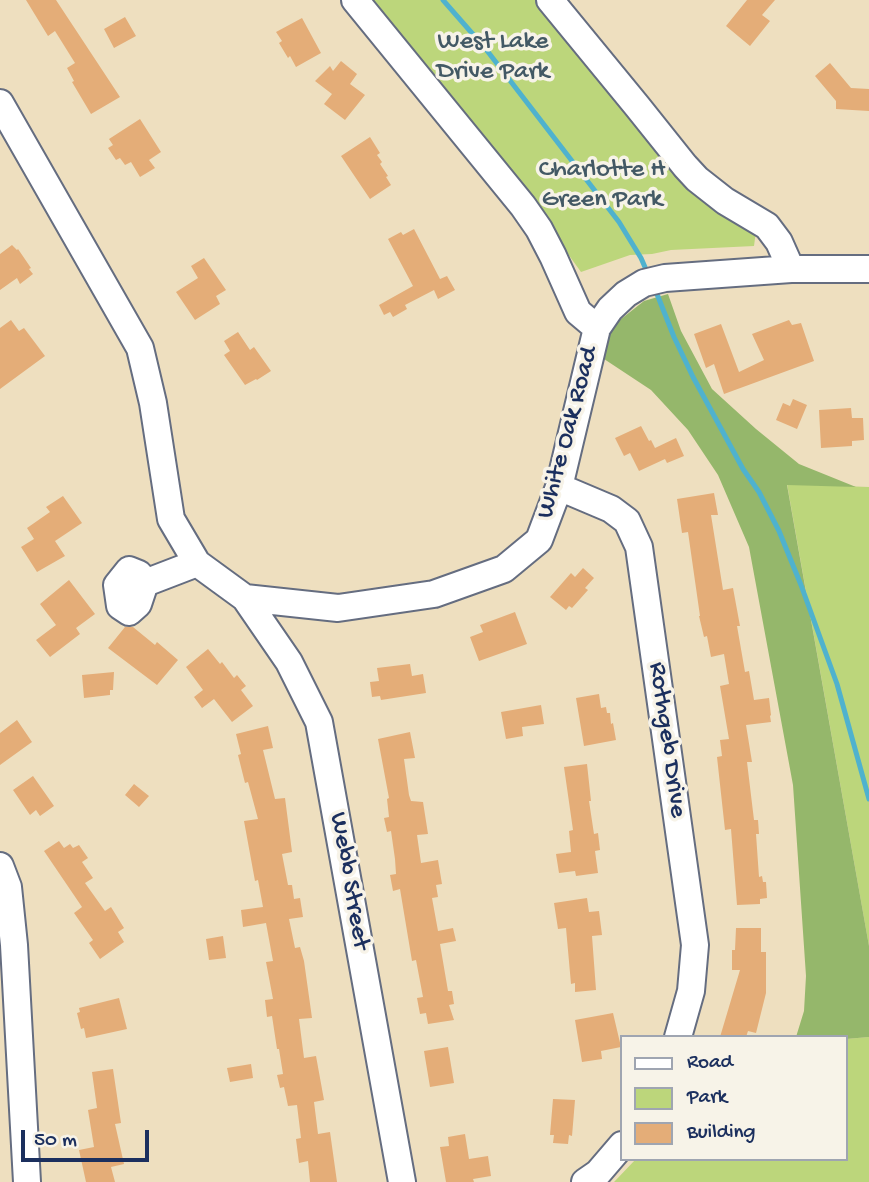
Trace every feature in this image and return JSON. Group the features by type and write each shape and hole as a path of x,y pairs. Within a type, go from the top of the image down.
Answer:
{"street":[{"path":"355,0 523,206 553,256 578,313 597,328"},
{"path":"550,0 697,179 725,201 767,226 779,242 791,269"},
{"name":"White Oak Road","path":"0,103 140,348 153,403 171,519 197,563 245,598 338,608 435,594 504,569 539,540 559,487 597,328 610,309 626,294 643,284 665,278 791,269 869,269"},
{"name":"Rothgeb Drive","path":"559,487 611,509 627,521 639,547 695,945 691,990 679,1035"},
{"path":"145,583 197,563"},
{"name":"Webb Street","path":"245,598 289,663 319,722 402,1182"},
{"path":"0,866 8,887 15,945 27,1182"},
{"path":"585,1182 598,1173 620,1147"}],"green space":[{"path":"370,0 537,0 756,231 754,246 630,255 581,272 511,175"},
{"path":"668,294 681,331 712,389 756,429 799,464 856,487 787,485 869,946 869,1037 848,1039 848,1035 797,1035 804,1011 806,976 793,785 749,547 718,475 688,430 651,390 598,355 611,327 644,301"},
{"path":"787,484 869,487 869,946"},
{"path":"869,1037 869,1182 614,1182 634,1161 848,1161 848,1039"}],"building":[{"path":"26,0 56,0 120,97 91,114 67,68 75,63 55,31 48,36"},
{"path":"747,0 775,0 762,15 770,21 750,46 726,26"},
{"path":"125,17 136,36 114,48 104,29"},
{"path":"302,18 321,53 296,67 279,43 282,41 276,32"},
{"path":"341,61 357,74 350,84 365,95 345,120 324,104 332,94 315,81 330,66 333,71"},
{"path":"830,63 851,88 869,89 869,111 836,109 836,101 815,76"},
{"path":"140,119 161,152 149,160 155,168 140,177 131,162 125,165 120,158 116,160 108,148 113,145 109,139"},
{"path":"370,137 380,153 377,155 382,162 380,164 391,185 370,199 341,156"},
{"path":"414,229 440,279 447,276 455,290 438,299 434,290 405,305 407,309 393,317 390,312 384,315 379,305 413,286 388,239"},
{"path":"12,245 18,249 33,274 20,284 17,278 0,290 0,254"},
{"path":"204,258 226,290 216,296 220,304 195,320 176,292 198,278 191,266"},
{"path":"11,320 19,331 24,328 45,356 0,389 0,328"},
{"path":"789,320 792,325 801,323 814,361 724,394 714,364 706,368 694,334 721,324 739,372 764,360 752,334"},
{"path":"238,332 250,350 254,347 271,371 245,385 224,355 230,351 224,341"},
{"path":"793,399 807,405 797,429 776,420 783,403 790,406"},
{"path":"851,408 852,418 863,418 864,440 852,441 852,446 821,448 819,410"},
{"path":"641,426 655,448 676,438 684,456 667,463 665,459 639,471 630,453 624,456 615,438"},
{"path":"714,493 718,515 711,515 723,590 733,588 745,672 749,671 754,700 769,698 771,715 771,722 746,725 752,762 747,762 754,820 758,820 759,834 756,834 759,877 762,876 763,882 766,882 767,898 760,899 760,904 737,905 731,829 725,830 717,757 722,756 720,740 729,739 720,686 729,684 724,654 711,657 707,636 704,637 688,532 682,533 677,499"},
{"path":"63,496 82,523 55,541 65,556 37,572 21,547 34,539 27,528 50,512 46,507"},
{"path":"583,568 594,578 585,588 588,590 572,608 569,606 566,610 550,597 571,573 575,577"},
{"path":"69,580 95,614 76,628 80,634 50,657 36,640 56,625 40,604"},
{"path":"515,612 527,644 479,661 470,637 483,632 480,625"},
{"path":"125,627 133,627 178,660 157,685 108,648"},
{"path":"208,649 234,678 237,675 246,686 241,690 253,706 232,722 214,699 202,708 194,697 203,690 186,667"},
{"path":"410,664 412,676 423,674 426,693 381,700 380,696 372,697 370,682 379,681 377,668"},
{"path":"114,672 110,695 84,698 82,675"},
{"path":"599,694 601,708 606,707 607,713 610,713 616,740 584,746 576,698"},
{"path":"541,705 544,724 522,727 523,736 506,739 501,712"},
{"path":"17,720 32,742 0,765 0,733"},
{"path":"268,726 273,748 263,750 275,799 285,798 292,852 282,854 288,885 292,885 294,899 300,898 303,917 289,919 295,948 300,947 304,961 312,1018 299,1019 304,1058 316,1056 324,1100 314,1102 318,1134 330,1132 337,1182 310,1182 308,1161 299,1163 296,1139 301,1138 297,1105 288,1106 284,1087 280,1088 277,1075 283,1074 279,1049 272,1016 267,1017 265,1000 273,999 266,962 273,961 266,923 243,927 241,910 263,907 258,880 255,881 244,821 258,819 248,782 245,783 236,734"},
{"path":"410,732 415,758 404,759 409,795 411,801 423,802 428,834 417,835 421,863 438,860 442,884 436,885 438,897 432,898 438,931 453,928 456,941 440,944 448,991 452,991 454,1004 449,1005 454,1020 428,1024 426,1013 420,1014 417,998 423,997 416,960 412,961 400,889 393,891 390,875 396,874 395,859 391,831 387,832 384,818 389,817 389,798 378,739"},
{"path":"587,764 589,801 594,834 598,833 600,850 595,851 598,873 576,876 575,871 559,873 556,854 571,852 569,831 573,830 564,767"},
{"path":"33,776 54,806 40,816 36,810 30,815 13,790"},
{"path":"134,784 149,796 139,807 125,795"},
{"path":"59,841 64,848 70,844 73,848 79,845 88,858 82,862 93,878 85,883 105,911 111,907 124,928 118,932 124,942 100,959 89,943 93,940 74,913 82,907 44,851"},
{"path":"587,898 589,912 599,911 602,935 592,936 596,990 575,992 575,983 571,984 566,928 558,929 554,903"},
{"path":"736,928 761,928 761,952 766,952 766,993 756,1033 748,1031 747,1035 721,1035 740,970 732,970 732,950 735,950"},
{"path":"223,936 226,958 209,960 206,939"},
{"path":"119,998 127,1029 86,1038 77,1013 80,1012 79,1008"},
{"path":"613,1013 620,1047 601,1051 602,1059 582,1062 575,1020"},
{"path":"448,1047 454,1083 430,1087 424,1051"},
{"path":"251,1064 253,1078 230,1082 227,1068"},
{"path":"113,1069 121,1123 115,1124 124,1164 111,1167 115,1182 86,1182 79,1150 94,1147 88,1110 97,1108 92,1072"},
{"path":"553,1099 575,1100 572,1136 569,1135 568,1144 553,1143 554,1135 550,1135"},
{"path":"465,1134 469,1159 488,1156 491,1176 473,1179 474,1182 446,1182 440,1147 449,1146 448,1137"}],"waterway":[{"path":"443,0 485,48 619,222 648,274"},
{"path":"655,289 693,377 779,531 837,684 869,799"}],"park label":[{"name":"West Lake Drive Park","path":"493,58"},
{"name":"Charlotte H Green Park","path":"602,186"}]}
